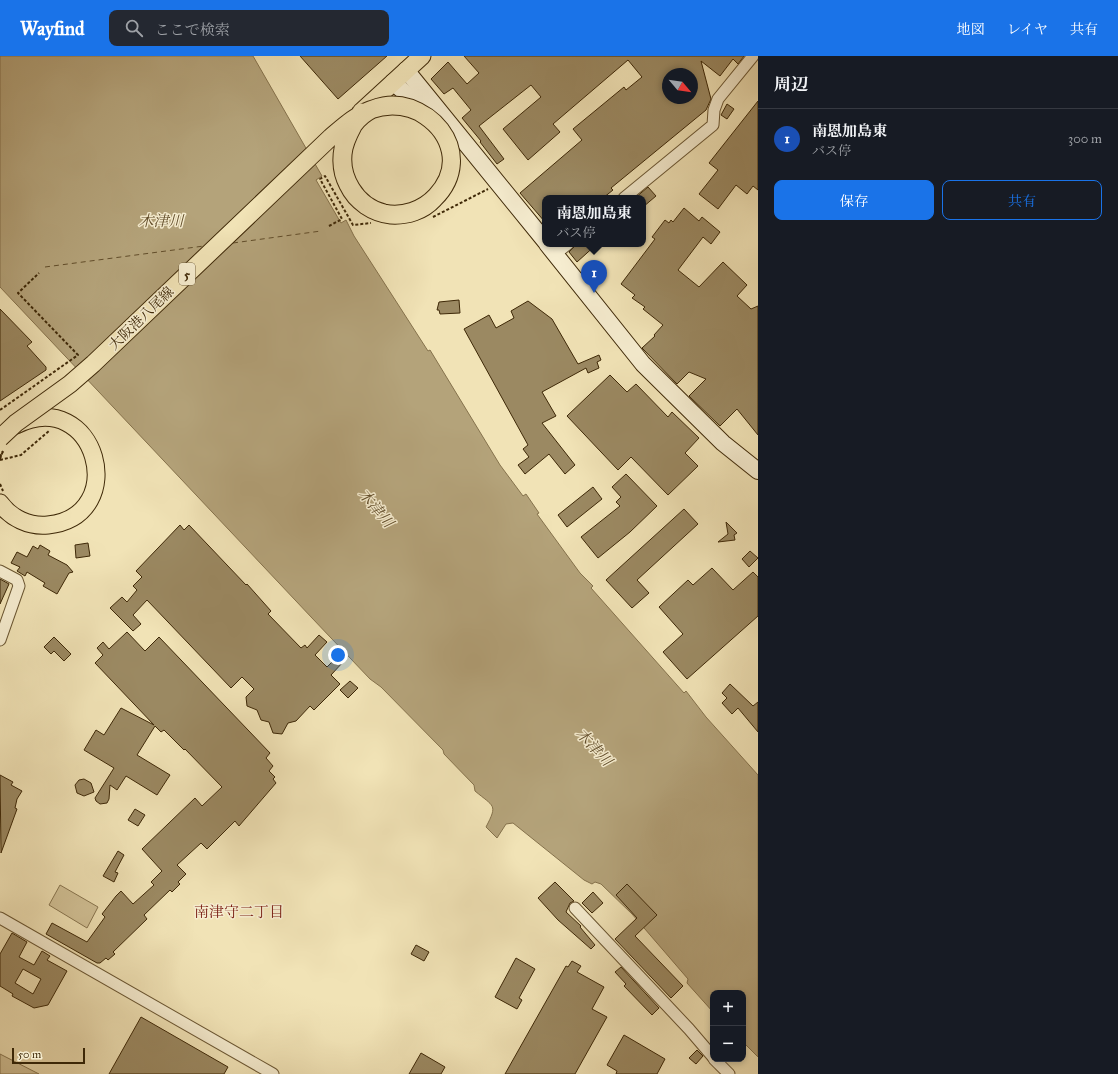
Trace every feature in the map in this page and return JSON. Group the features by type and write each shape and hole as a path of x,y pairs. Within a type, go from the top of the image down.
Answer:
{"main road":[{"name":"大阪港八尾線","path":"2,436 16,423 76,379 331,137 349,122 356,118 362,114 368,110 381,107 392,106 403,106 413,108 421,112 431,118 442,130 449,145 451,164 445,185 433,201 417,211 394,215 382,213 371,209 362,203 348,186 344,175 342,163 342,152 345,142 351,129 363,115 371,110 386,107 399,106 417,110 428,116 439,127 445,137 449,150 450,164 447,179 442,189 432,200 422,208 411,212 394,214 382,212 367,206 352,190 345,175 343,163 346,142 351,129 358,118 361,112 422,56"},
{"name":"大阪港八尾線","path":"2,436 9,429 23,421 39,418 58,419 73,426 86,437 96,456 98,470 96,487 86,505 73,517 61,523 48,526 30,525 10,515 2,499"}],"street":[{"path":"628,195 713,125 714,110 718,99 753,56"},
{"path":"406,70 542,237"},
{"path":"393,82 475,155"},
{"path":"551,250 643,364 723,443 758,471"},
{"path":"0,571 17,580 19,586 0,640"},
{"path":"575,908 710,1053"},
{"path":"0,918 273,1074"},
{"path":"718,1062 729,1074"}],"path":[{"path":"329,226 342,220 320,179 325,176 353,225 374,223"},
{"path":"428,218 435,217 499,184"},
{"path":"0,410 78,355 18,293 39,273"},
{"path":"0,460 22,455 50,431"},
{"path":"0,484 2,499"}],"shaded area":[{"path":"60,885 98,907 87,928 49,905"},
{"path":"0,1054 39,1074 0,1074"}],"water":[{"name":"木津川","path":"0,56 253,56 322,176 316,180 341,223 346,220 354,236 428,351 430,350 500,465 523,496 526,494 539,513 537,514 580,573 593,586 591,588 684,693 686,691 706,717 758,775 758,1057 746,1045 746,990 710,990 710,1009 687,983 688,979 632,914 601,884 595,882 592,884 584,880 513,823 506,824 497,838 486,827 492,814 492,806 475,791 474,785 444,754 443,750 381,687 370,679 0,287"}],"building":[{"path":"300,56 387,56 338,99"},
{"path":"464,56 744,56 738,64 733,59 720,76 701,61 711,99 706,110 611,188 613,190 607,195 542,195 542,219 520,193 582,140 573,129 624,87 626,90 642,77 628,60 553,124 560,132 528,160 503,129 541,97 531,85 479,126 504,159 497,164 462,118 471,110 453,88 444,94 431,79 448,62 467,84 479,73"},
{"path":"758,101 758,190 753,186 747,194 736,185 718,209 699,194 718,170 709,163"},
{"path":"727,104 734,109 727,119 721,115"},
{"path":"648,187 656,196 646,204 646,195 639,195"},
{"path":"684,208 699,221 702,217 720,232 711,244 703,237 678,270 699,287 723,262 747,285 737,296 751,309 758,306 758,435 737,409 720,426 689,396 706,379 689,372 677,384 642,348 655,336 654,335 663,325 643,309 645,307 632,298 635,295 621,284 655,239 652,237 665,220 669,223 671,220 673,222"},
{"path":"574,247 594,247 577,262 569,252"},
{"path":"459,300 460,313 440,314 439,310 437,310 439,302"},
{"path":"528,301 552,319 578,364 599,355 601,360 597,362 599,368 588,373 586,368 542,392 556,416 542,423 575,465 565,474 549,454 525,474 518,465 529,457 523,449 528,445 464,329 489,315 496,328 514,318 511,311"},
{"path":"0,309 32,342 27,346 46,367 46,370 0,401"},
{"path":"610,375 627,392 636,384 668,417 672,412 699,438 685,453 698,466 668,495 631,457 618,470 567,416"},
{"path":"626,474 657,506 630,532 598,558 581,537 620,506 616,502 621,497 612,487"},
{"path":"593,487 602,499 567,527 558,515"},
{"path":"684,509 698,524 637,580 649,593 632,608 606,580"},
{"path":"726,522 737,533 734,535 735,540 718,542 728,534"},
{"path":"180,525 184,530 189,525 246,585 247,584 271,611 268,614 301,648 305,645 307,648 319,635 327,642 315,655 327,667 338,656 344,661 331,675 340,684 314,710 310,706 296,721 288,723 282,734 273,733 269,722 261,720 257,710 247,706 246,697 254,689 242,677 231,688 147,600 133,615 141,624 133,631 110,608 122,597 127,602 137,590 133,586 142,577 136,571"},
{"path":"88,543 90,556 76,558 75,545"},
{"path":"40,545 50,551 48,555 67,565 73,572 69,573 57,594 43,586 45,583 27,572 25,576 17,571 20,567 11,563 17,552 27,557 33,546 38,549"},
{"path":"750,551 758,558 749,567 742,559"},
{"path":"712,568 733,590 753,572 758,577 758,616 687,679 663,652 683,634 659,607 688,580 693,585"},
{"path":"0,579 9,584 0,604"},
{"path":"127,632 145,651 159,637 270,753 266,758 273,766 269,771 275,777 273,779 276,783 239,826 235,821 207,849 201,843 177,865 186,874 178,882 180,884 172,892 170,890 144,915 147,919 113,952 115,954 108,960 106,958 100,963 97,963 46,934 52,923 87,942 105,917 102,914 121,891 133,904 154,885 151,882 162,871 142,849 195,798 202,806 222,787 185,749 184,750 164,730 161,732 155,726 137,755 170,775 157,795 126,776 117,790 110,785 109,799 107,803 100,804 96,801 95,798 114,768 84,750 96,730 104,735 121,708 154,725 95,663 103,655 97,648 103,642 109,649"},
{"path":"54,637 71,654 64,661 54,651 51,654 44,647"},
{"path":"350,681 358,688 348,698 340,690"},
{"path":"730,684 753,706 758,702 758,732 738,708 732,714 722,703 727,698 722,693"},
{"path":"0,775 13,782 11,785 22,791 17,799 15,808 17,809 1,853"},
{"path":"84,779 91,783 94,792 84,796 77,793 75,785 79,780"},
{"path":"135,809 145,815 138,826 128,820"},
{"path":"118,851 124,855 115,872 118,873 114,882 103,876"},
{"path":"555,882 574,901 570,903 566,912 581,926 580,927 595,945 591,949 558,920 538,898"},
{"path":"627,884 657,915 635,936 683,986 671,998 615,939 637,918 616,895"},
{"path":"593,892 603,903 592,913 582,903"},
{"path":"12,933 27,942 19,957 34,965 42,951 50,956 47,960 67,971 48,1005 34,1008 12,996 13,994 0,986 0,954","holes":["23,969 41,979 33,994 15,983"]},
{"path":"416,945 429,952 424,961 411,954"},
{"path":"516,958 535,969 519,998 522,1000 517,1009 495,997"},
{"path":"572,961 581,966 577,972 604,987 592,1009 607,1017 575,1074 505,1074 566,966 568,967"},
{"path":"621,967 659,1008 652,1015 624,986 626,984 615,972"},
{"path":"141,1017 228,1067 224,1074 109,1074"},
{"path":"624,1035 665,1059 657,1074 616,1074 617,1071 607,1065"},
{"path":"697,1050 703,1056 696,1064 689,1058"},
{"path":"421,1053 445,1067 441,1074 409,1074"}],"ferry route":[{"path":"233,243 321,231"},
{"path":"45,267 204,246"}],"place":[{"name":"南恩加島東","path":"594,293"}],"district":[{"name":"南津守二丁目","path":"239,912"}]}
